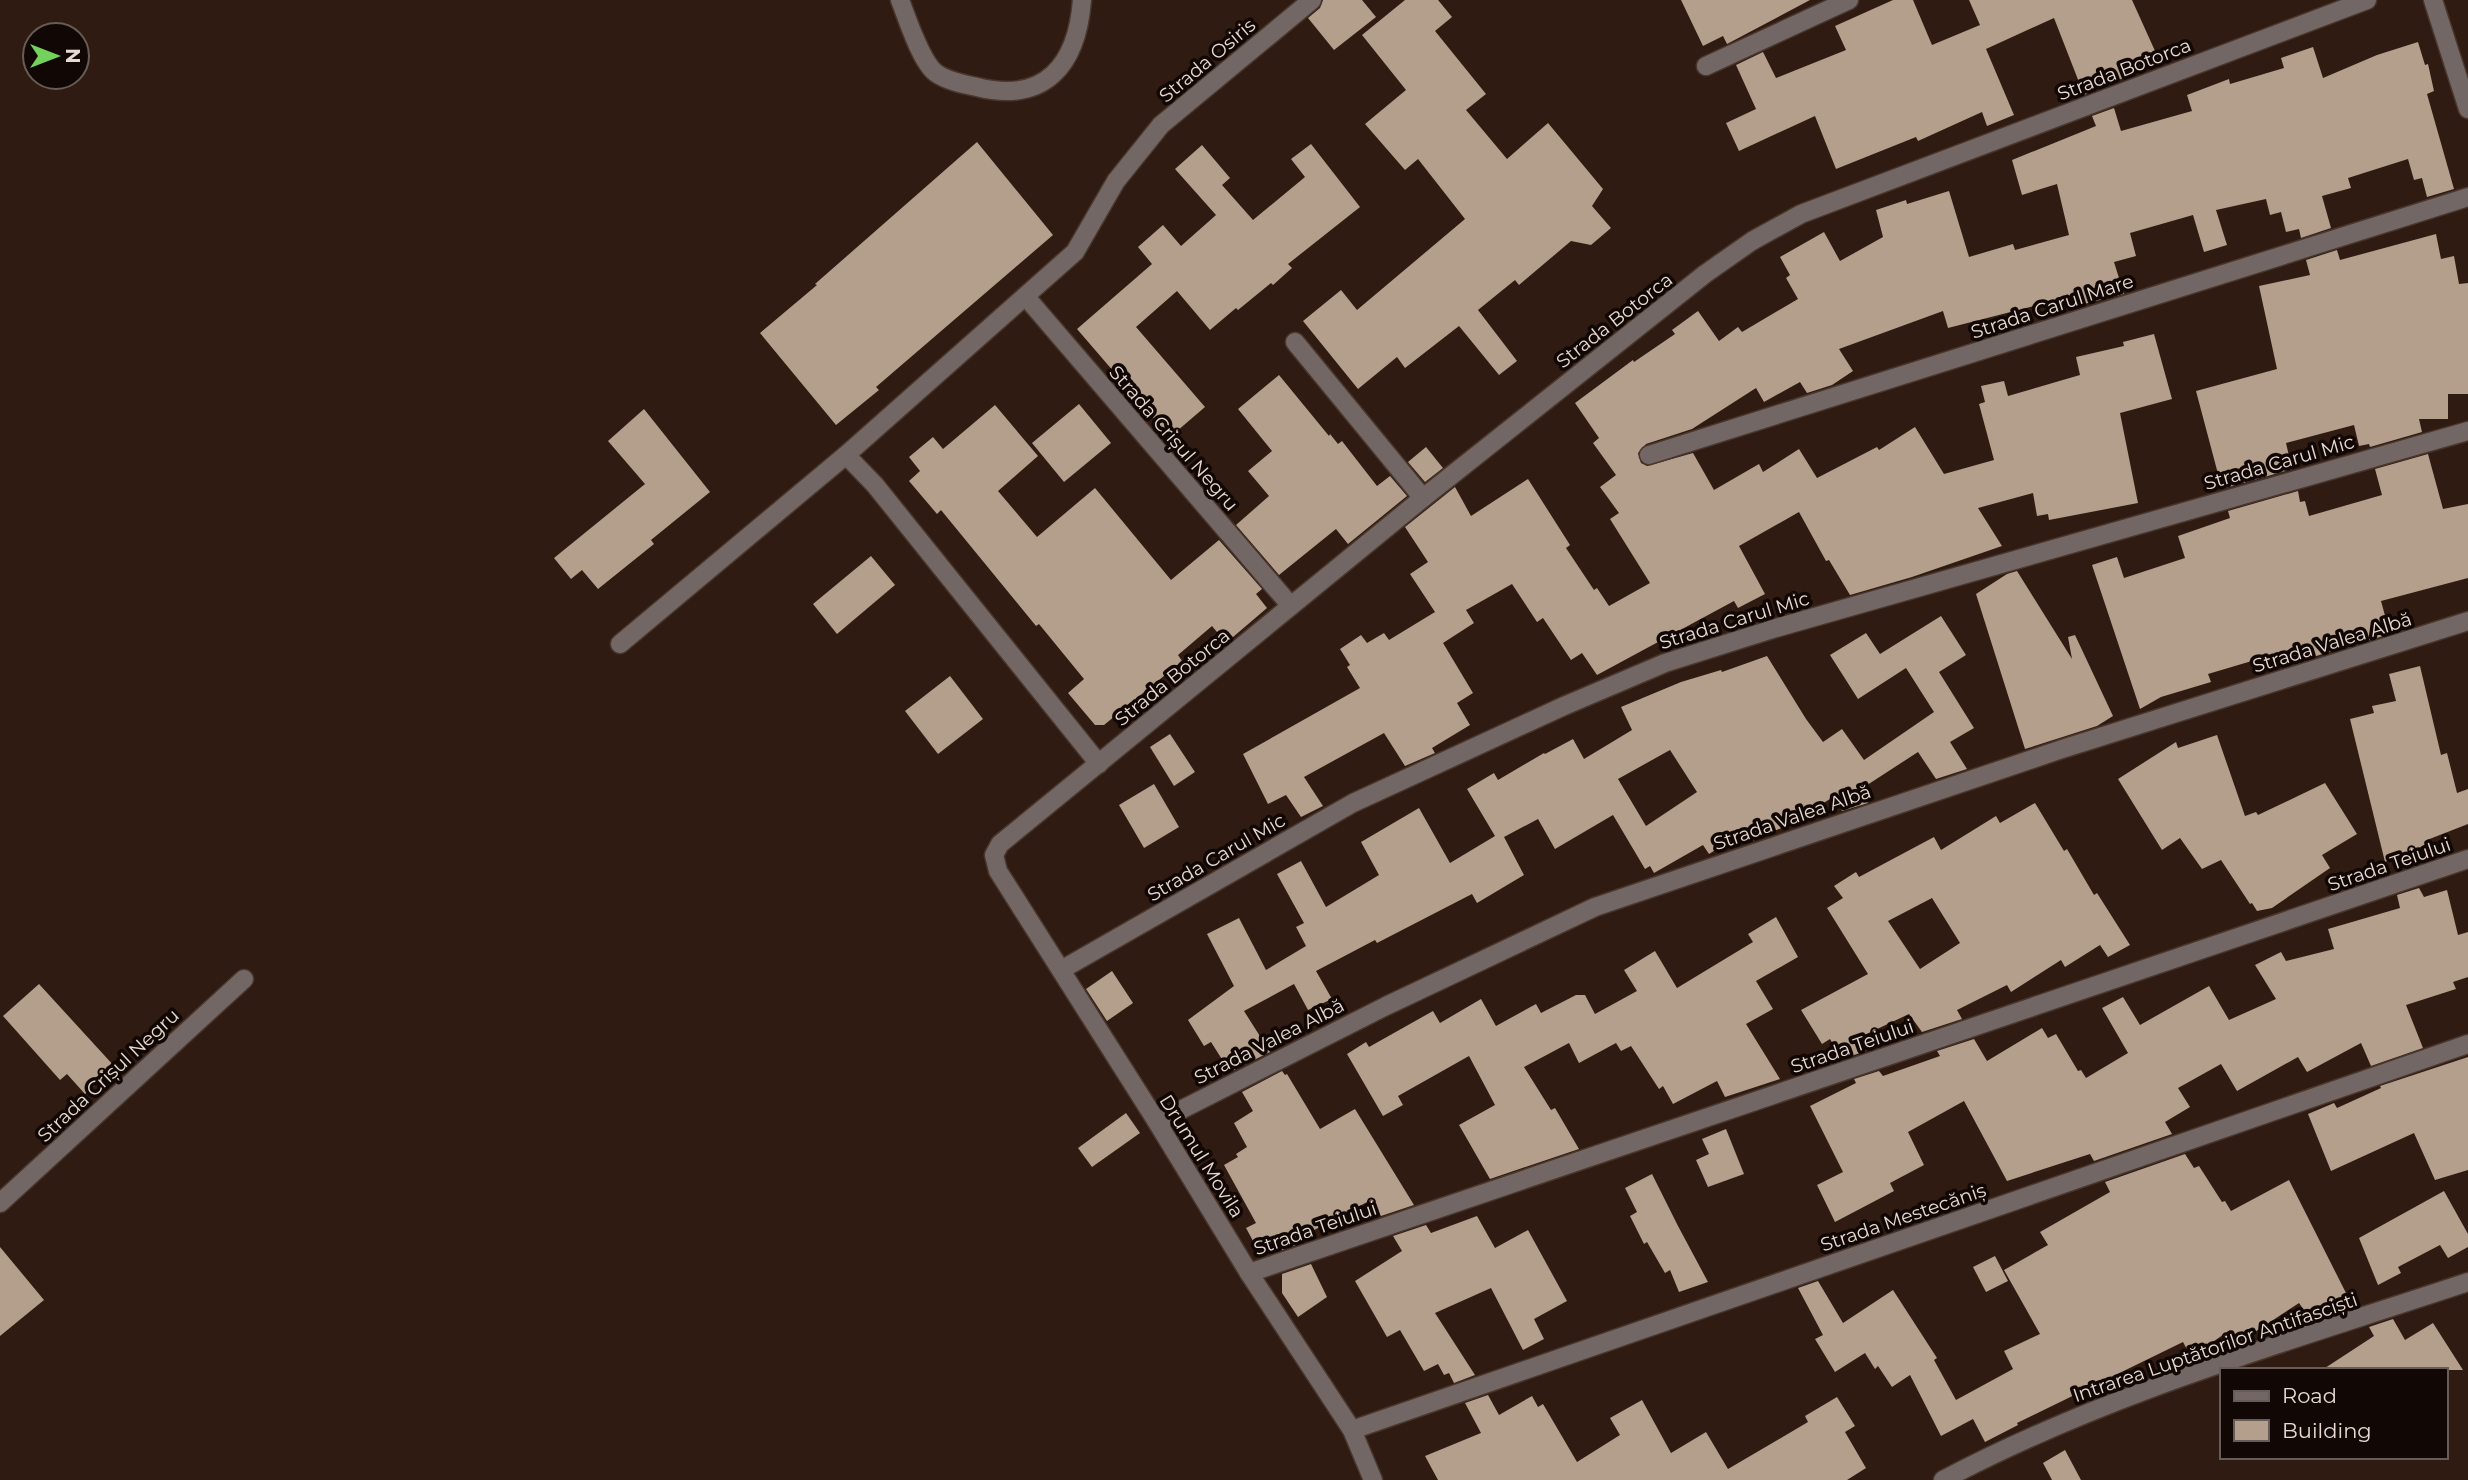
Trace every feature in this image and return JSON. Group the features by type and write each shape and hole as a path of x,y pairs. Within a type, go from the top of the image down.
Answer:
{"street":[{"path":"901,0 913,36 934,72 954,82 985,89 1021,91 1038,86 1054,76 1071,49 1082,0"},
{"name":"Strada Osiris","path":"1026,297 1075,252 1116,181 1161,125 1312,0"},
{"path":"1706,66 1849,0"},
{"name":"Strada Botorca","path":"994,855 1000,844 1423,498 1705,274 1752,241 1801,214 2367,0"},
{"path":"2433,0 2468,109"},
{"name":"Strada Carul Mare","path":"1649,455 2468,197"},
{"path":"620,644 846,455 1026,297"},
{"name":"Strada Crișul Negru","path":"1026,297 1292,606"},
{"path":"1295,342 1423,498"},
{"name":"Strada Carul Mic","path":"1061,970 1353,803 1564,706 1665,663 1776,628 2468,431"},
{"path":"846,455 875,485 1099,764"},
{"name":"Strada Valea Albă","path":"1157,1122 1386,1006 1595,907 1759,849 2062,749 2468,621"},
{"name":"Drumul Movila","path":"994,855 998,871 1250,1273 1352,1430 1373,1480"},
{"name":"Strada Teiului","path":"1250,1273 2468,859"},
{"name":"Strada Crișul Negru","path":"0,1203 244,979"},
{"name":"Strada Mestecăniș","path":"1352,1430 2468,1044"},
{"name":"Intrarea Luptătorilor Antifasciști","path":"1943,1480 2028,1438 2141,1391 2468,1282"}],"building":[{"path":"1323,0 1362,0 1376,17 1334,50 1308,18 1320,8"},
{"path":"1405,0 1438,0 1452,17 1435,31 1486,94 1466,110 1507,159 1548,123 1603,189 1592,206 1611,228 1591,245 1571,241 1519,285 1515,280 1478,310 1517,361 1499,375 1459,326 1405,368 1397,357 1358,389 1303,321 1341,290 1357,310 1465,219 1418,159 1405,170 1365,124 1406,90 1362,35"},
{"path":"1681,0 1810,0 1727,44 1723,36 1703,46"},
{"path":"1893,0 1913,0 1932,45 1980,25 1969,0 2132,0 2160,62 2084,95 2054,18 1986,49 2014,115 1987,126 1982,112 1918,141 1916,137 1836,169 1815,116 1739,151 1726,123 1756,109 1736,65 1763,52 1776,78 1846,50 1835,26"},
{"path":"2418,42 2425,65 2428,64 2434,91 2427,94 2454,189 2427,197 2422,178 2414,180 2408,159 2348,178 2351,188 2322,196 2331,228 2301,238 2299,229 2286,232 2281,212 2270,215 2266,199 2216,210 2227,245 2204,252 2193,215 2130,233 2136,256 2114,262 2124,294 2056,311 2053,301 1948,328 1943,311 1839,349 1853,371 1832,385 1807,393 1800,382 1764,402 1756,388 1692,429 1646,444 1638,453 1641,463 1647,466 1693,453 1714,490 1759,464 1763,472 1799,449 1817,478 1877,447 1879,450 1915,427 1944,474 1994,460 1979,404 1985,402 1981,386 2004,381 2008,396 2080,375 2076,357 2124,346 2123,342 2154,334 2172,399 2120,413 2138,503 2049,520 2048,514 2037,516 2033,493 1978,508 2002,546 1850,595 1829,560 1826,561 1799,512 1739,546 1765,594 1738,608 1734,601 1597,675 1582,653 1571,660 1543,618 1537,622 1512,584 1466,610 1474,623 1443,643 1473,693 1457,703 1470,725 1432,748 1435,753 1405,766 1384,733 1304,777 1323,806 1301,817 1286,795 1268,804 1243,754 1360,688 1340,649 1361,635 1367,643 1384,633 1389,640 1435,612 1410,574 1428,562 1405,527 1455,487 1471,516 1528,479 1570,545 1566,548 1594,590 1597,588 1609,606 1650,583 1610,519 1619,513 1600,487 1616,475 1593,443 1599,438 1575,403 1633,360 1634,362 1675,334 1672,330 1698,311 1719,341 1738,327 1742,332 1798,299 1786,278 1790,275 1780,257 1824,232 1840,261 1883,237 1876,210 1906,200 1907,204 1949,191 1969,257 2013,244 2015,250 2069,235 2057,184 2022,195 2012,160 2096,126 2092,116 2114,108 2121,131 2192,111 2187,95 2229,79 2230,84 2284,68 2281,58 2313,47 2323,78 2377,55"},
{"path":"977,142 1053,235 876,387 879,390 836,425 760,333"},
{"path":"1311,144 1360,207 1288,264 1292,268 1273,285 1271,283 1238,310 1236,308 1210,330 1177,291 1136,327 1205,407 1170,437 1077,329 1152,264 1138,247 1163,225 1181,246 1216,215 1175,169 1202,145 1230,178 1222,185 1253,220 1305,177 1291,159"},
{"path":"2436,234 2441,259 2454,256 2459,284 2468,283 2468,394 2448,394 2448,419 2419,419 2422,432 2370,447 2369,444 2359,446 2354,425 2286,443 2292,469 2222,489 2196,391 2277,369 2259,286 2310,275 2306,260 2337,250 2340,260"},
{"path":"1279,375 1329,436 1330,434 1338,444 1342,441 1377,486 1390,476 1407,496 1348,544 1336,529 1279,575 1236,525 1269,496 1248,471 1272,451 1238,409"},
{"path":"1079,404 1111,443 1064,482 1032,443"},
{"path":"995,405 1038,456 998,491 1037,537 1095,488 1171,580 1219,540 1262,589 1256,594 1267,608 1226,643 1212,626 1178,655 1182,661 1104,725 1095,725 1068,693 1084,679 1039,624 1036,626 941,510 937,514 909,481 920,471 909,457 933,437 943,449"},
{"path":"644,409 710,492 651,540 654,544 598,589 582,570 571,579 554,558 645,484 608,441"},
{"path":"1426,447 1443,468 1425,482 1408,462"},
{"path":"2428,454 2443,509 2468,504 2468,578 2381,601 2390,634 2296,662 2292,649 2208,674 2211,682 2161,697 2140,709 2092,565 2117,557 2124,578 2185,558 2178,536 2230,518 2228,511 2298,491 2300,502 2305,501 2309,516 2382,495 2375,469"},
{"path":"871,556 895,585 837,634 813,604"},
{"path":"2017,571 2072,659 2068,637 2075,635 2113,716 2097,726 2025,749 1976,594 2007,574"},
{"path":"1941,616 1966,655 1939,672 1974,728 1950,742 1967,769 1936,779 1918,752 1861,789 1868,803 1842,811 1838,803 1834,805 1830,799 1788,825 1752,841 1746,831 1709,854 1703,845 1654,873 1650,866 1645,869 1613,815 1555,849 1538,819 1504,837 1524,875 1477,903 1472,894 1316,971 1332,999 1308,1010 1294,984 1244,1011 1270,1052 1230,1072 1211,1042 1204,1046 1188,1020 1234,986 1207,934 1239,918 1266,970 1306,946 1296,927 1304,923 1277,874 1301,861 1326,907 1379,875 1361,842 1419,808 1450,863 1495,836 1467,789 1494,773 1498,780 1573,739 1584,759 1632,730 1621,707 1681,682 1721,670 1722,672 1767,656 1823,742 1842,729 1864,760 1934,712 1906,668 1858,699 1830,655 1866,633 1880,654","holes":["1670,750 1697,792 1646,826 1618,779"]},
{"path":"2420,666 2441,755 2447,753 2457,793 2468,789 2468,824 2427,840 2428,844 2385,862 2350,719 2374,713 2372,706 2396,701 2389,674"},
{"path":"950,676 983,719 938,754 905,711"},
{"path":"1170,734 1195,772 1174,786 1150,747"},
{"path":"2217,735 2245,816 2256,812 2258,815 2325,783 2357,834 2322,855 2330,868 2272,908 2257,911 2221,860 2202,869 2180,838 2162,850 2118,779 2176,742 2178,748"},
{"path":"1154,784 1179,827 1144,848 1119,805"},
{"path":"2035,803 2064,851 2067,849 2094,895 2097,893 2130,945 2108,957 2100,945 2065,967 2061,960 2011,992 2007,985 1957,1010 1962,1019 1922,1032 1909,1014 1858,1038 1866,1051 1842,1059 1830,1039 1822,1044 1801,1010 1868,974 1827,908 1843,898 1834,886 1856,872 1859,877 1934,837 1941,850 1996,816 2000,823","holes":["1932,898 1960,943 1920,969 1888,921"]},
{"path":"2419,888 2424,897 2447,890 2458,935 2468,932 2468,977 2453,982 2456,989 2406,1005 2423,1048 2371,1066 2361,1043 2307,1072 2298,1057 2237,1091 2221,1064 2178,1088 2190,1107 2165,1122 2172,1134 2094,1161 2090,1154 2007,1181 1964,1101 1908,1132 1924,1165 1890,1183 1894,1191 1835,1222 1817,1185 1843,1172 1810,1106 1856,1083 1854,1079 1879,1071 1883,1076 1940,1056 1937,1051 1974,1039 1987,1061 2042,1028 2048,1038 2056,1034 2078,1071 2081,1070 2086,1078 2128,1053 2102,1008 2123,997 2140,1025 2209,986 2229,1020 2276,999 2255,965 2281,952 2286,961 2334,949 2328,929 2400,908 2397,895"},
{"path":"1776,917 1798,957 1756,981 1773,1009 1746,1024 1780,1079 1725,1097 1717,1081 1673,1104 1663,1086 1659,1089 1631,1046 1621,1051 1616,1043 1579,1063 1569,1043 1524,1067 1551,1110 1555,1108 1579,1149 1490,1179 1459,1125 1495,1105 1469,1056 1398,1096 1403,1105 1383,1116 1347,1054 1366,1042 1369,1047 1433,1011 1440,1023 1481,999 1496,1026 1536,1004 1541,1013 1576,995 1585,995 1595,1014 1637,991 1624,970 1655,951 1677,988 1753,942 1748,934"},
{"path":"1112,971 1133,1003 1107,1021 1086,989"},
{"path":"39,984 115,1067 85,1094 67,1074 60,1080 3,1016"},
{"path":"2468,1057 2468,1170 2435,1180 2414,1133 2331,1171 2308,1114 2334,1103 2337,1108 2381,1088 2380,1086"},
{"path":"1282,1071 1287,1074 1320,1129 1355,1109 1414,1205 1381,1216 1371,1200 1299,1238 1302,1243 1282,1250 1282,1240 1259,1252 1246,1228 1256,1223 1224,1165 1238,1157 1236,1154 1247,1147 1234,1123 1253,1111 1242,1092"},
{"path":"1126,1113 1140,1133 1092,1167 1078,1148"},
{"path":"1726,1129 1744,1174 1708,1187 1696,1160 1709,1154 1702,1139"},
{"path":"2185,1154 2194,1168 2199,1166 2222,1202 2225,1201 2231,1211 2289,1180 2347,1295 2306,1313 2299,1303 2238,1343 2230,1330 2191,1357 2183,1342 2017,1423 2018,1425 1985,1442 1973,1419 1941,1436 1910,1375 1892,1387 1878,1366 1875,1369 1865,1353 1835,1372 1815,1339 1823,1335 1798,1288 1818,1281 1843,1323 1893,1290 1937,1358 1934,1360 1956,1400 2013,1369 2004,1351 2040,1334 2004,1270 2048,1245 2040,1232 2110,1192 2105,1182"},
{"path":"1652,1174 1708,1282 1679,1292 1670,1270 1665,1273 1647,1242 1644,1244 1630,1216 1637,1212 1625,1188"},
{"path":"2444,1191 2468,1234 2468,1247 2448,1258 2440,1245 2398,1267 2401,1273 2378,1285 2359,1238"},
{"path":"1477,1216 1495,1248 1528,1230 1567,1301 1534,1319 1544,1339 1523,1350 1491,1288 1435,1313 1475,1375 1454,1383 1449,1373 1444,1375 1438,1364 1424,1371 1400,1330 1387,1337 1355,1281 1402,1251 1393,1236 1426,1225 1431,1233"},
{"path":"0,1247 44,1300 0,1336"},
{"path":"1995,1256 2008,1281 1986,1292 1973,1267"},
{"path":"1311,1264 1327,1297 1298,1317 1282,1293 1282,1274"},
{"path":"2393,1319 2405,1340 2433,1323 2463,1370 2325,1368 2374,1336 2369,1327"},
{"path":"1488,1395 1499,1415 1532,1396 1538,1407 1543,1404 1577,1462 1620,1435 1610,1418 1642,1400 1671,1453 1706,1432 1728,1469 1808,1422 1805,1416 1837,1397 1855,1426 1845,1432 1866,1468 1847,1480 1438,1480 1425,1456 1481,1433 1465,1403"},
{"path":"2065,1450 2081,1480 2052,1480 2043,1463"}]}
